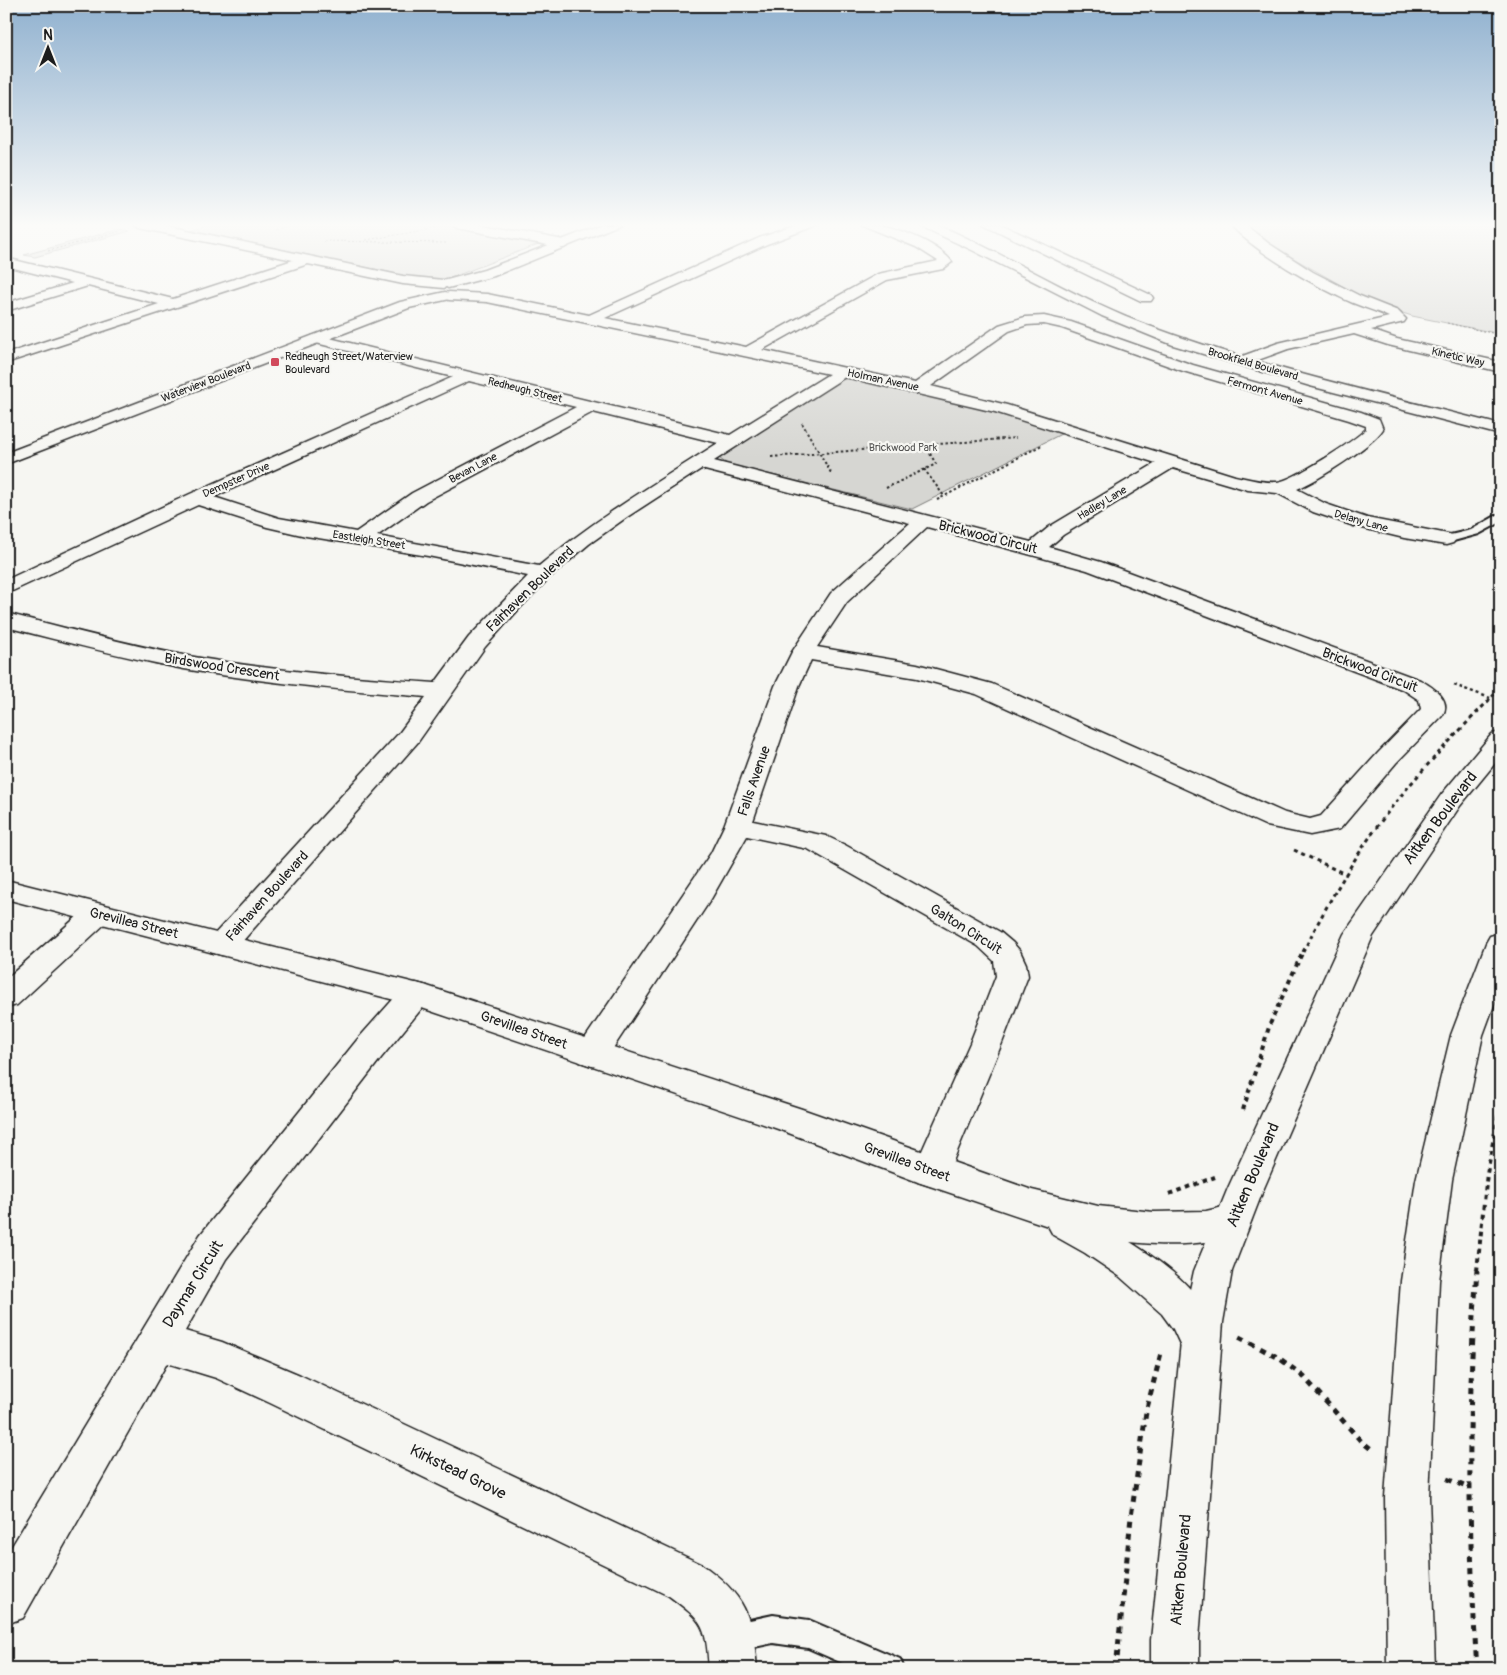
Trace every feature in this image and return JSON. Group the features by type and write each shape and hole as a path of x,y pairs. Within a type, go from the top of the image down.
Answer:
{"street":[{"path":"6,307 22,302"},
{"path":"168,302 175,304"},
{"path":"6,359 180,302"},
{"name":"Waterview Boulevard","path":"405,305 410,302"},
{"name":"Waterview Boulevard","path":"6,459 413,302"},
{"name":"Holman Avenue","path":"507,302 918,388 1001,408 1249,485 1277,488"},
{"path":"590,320 629,302"},
{"path":"746,353 839,302"},
{"name":"Brookfield Boulevard","path":"1087,302 1110,314 1171,338 1242,361 1501,430"},
{"path":"1242,361 1283,346 1398,321 1398,317 1363,302"},
{"name":"Fermont Avenue","path":"918,388 1004,328 1014,323 1037,320 1056,322 1188,368 1355,416 1373,423 1375,429 1372,433 1300,482 1277,488"},
{"name":"Kinetic Way","path":"1357,330 1393,342 1501,367"},
{"name":"Redheugh Street","path":"318,339 732,441"},
{"name":"Fairhaven Boulevard","path":"222,945 410,737 477,642 511,604 543,573 582,540 732,441 842,372"},
{"name":"Dempster Drive","path":"6,588 197,498 468,376"},
{"name":"Brookfield Boulevard","path":"1339,388 1501,419"},
{"name":"Bevan Lane","path":"360,538 419,497 591,406"},
{"name":"Hadley Lane","path":"1035,549 1056,531 1172,461"},
{"name":"Brickwood Circuit","path":"698,463 930,511 1035,549 1094,566 1412,685 1430,696 1434,704 1433,711 1387,758 1330,823 1310,827 1277,820 984,689 949,678 906,668 803,652"},
{"name":"Delany Lane","path":"1277,488 1303,502 1336,513 1390,529 1446,539"},
{"name":"Eastleigh Street","path":"197,498 274,524 360,538 543,573"},
{"name":"Falls Avenue","path":"592,1054 701,892 725,853 738,826 787,686 803,652 839,598 930,511"},
{"name":"Birdswood Crescent","path":"6,620 137,652 207,666 341,683 442,691"},
{"name":"Aitken Boulevard","path":"1175,1669 1175,1640 1203,1322 1213,1271 1232,1221 1359,934 1450,801 1501,739"},
{"name":"Galton Circuit","path":"738,826 800,838 835,851 989,939 1009,957 1012,965 1012,976 986,1043 931,1172"},
{"name":"Grevillea Street","path":"6,889 416,994 524,1028 592,1054 790,1119 931,1172 1032,1206"},
{"path":"6,996 98,914"},
{"path":"1411,1669 1406,1497 1420,1281 1434,1180 1467,1035 1501,943"},
{"name":"Daymar Circuit","path":"6,1600 213,1248 369,1049 416,994"},
{"path":"1032,1206 1098,1222 1154,1228 1206,1227 1232,1221"},
{"path":"1032,1206 1098,1240 1133,1264 1176,1301 1187,1316 1201,1346"},
{"name":"Kirkstead Grove","path":"158,1342 222,1361 285,1389 685,1580 708,1596 725,1618 732,1653"}],"lane":[{"path":"1446,539 1460,538 1478,531 1490,525 1501,516"},
{"name":"Kirkstead Grove","path":"732,1653 773,1630 809,1634 855,1652 890,1669"}],"path":[{"path":"1447,323 1501,335"},
{"path":"1492,403 1501,405"},
{"path":"799,418 835,479"},
{"path":"771,457 1020,438"},
{"path":"880,491 936,464 925,445"},
{"path":"930,511 944,496 1043,445"},
{"path":"924,469 944,496"},
{"path":"1453,684 1490,698"},
{"path":"1288,848 1347,875"},
{"path":"1477,1669 1472,1597 1470,1488 1473,1325 1483,1204 1501,1101"}],"green space":[{"path":"1371,302 1501,302 1501,334 1412,316"},
{"name":"Brickwood Park","path":"856,378 966,403 1065,432 912,509 727,464 716,456 836,380"}],"place":[{"name":"Redheugh Street/Waterview Boulevard","path":"275,362"}]}
